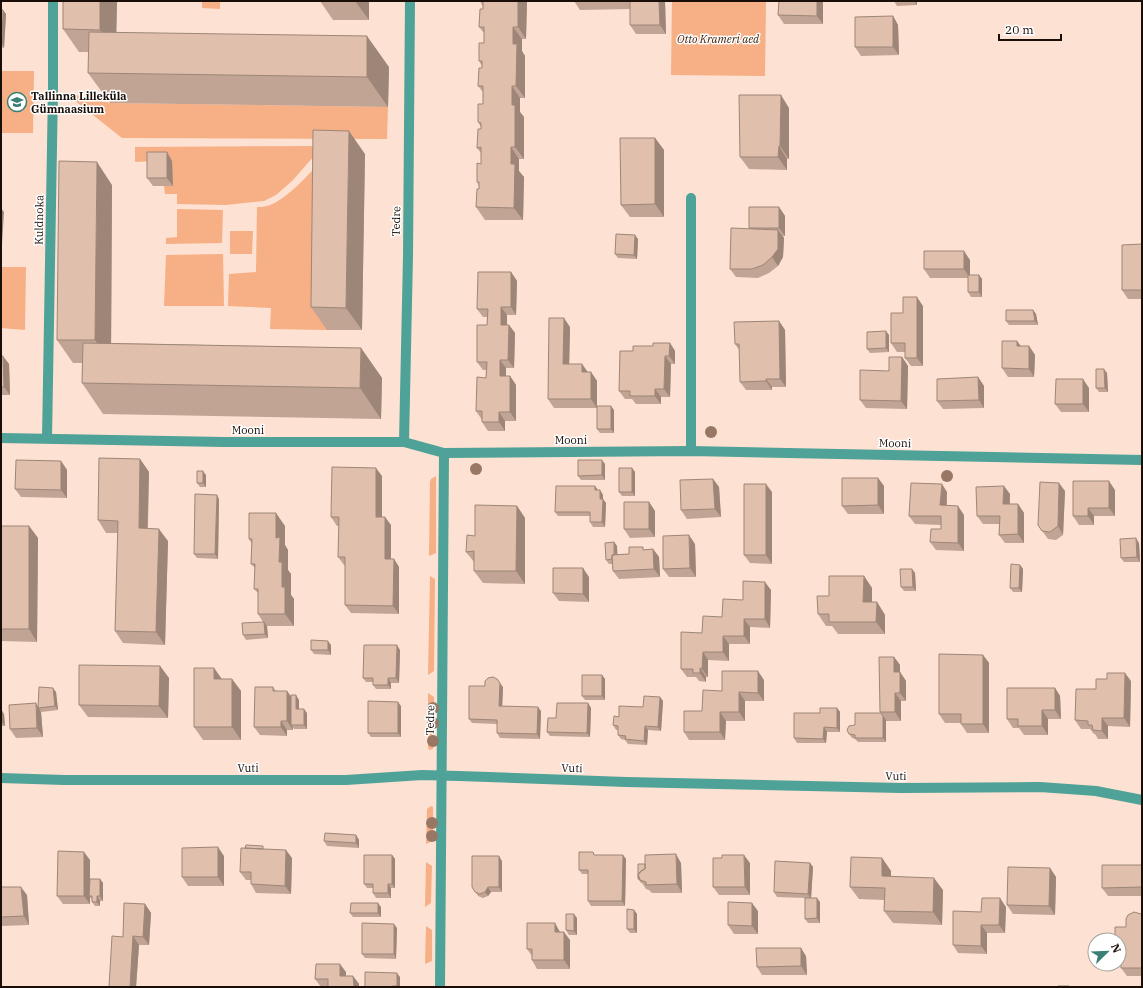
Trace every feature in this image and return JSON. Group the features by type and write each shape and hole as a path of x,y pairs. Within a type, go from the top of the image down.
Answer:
{"street":[{"name":"Kuldnoka","path":"47,439 53,96 53,1"},
{"name":"Tedre","path":"404,442 408,256 410,1"},
{"path":"691,198 692,451"},
{"name":"Mooni","path":"1,438 224,442 404,442 444,453 692,451 1142,460"},
{"name":"Tedre","path":"440,987 444,453"},
{"name":"Vuti","path":"1,778 64,780 331,780 441,776 901,788 1040,787 1096,791 1142,800"}],"green space":[{"path":"202,1 220,1 220,9 202,8"},
{"name":"Otto Krameri aed","path":"672,1 766,1 765,76 671,75"},
{"name":"Tallinna Lilleküla Gümnaasium","path":"1,71 34,71 33,133 1,133"},
{"path":"64,92 110,103 388,107 387,139 122,138"},
{"path":"323,146 292,181 276,195 264,201 226,205 177,204 177,194 165,194 164,186 173,186 153,161 135,162 135,147"},
{"path":"329,153 327,330 270,329 271,308 228,306 229,274 256,272 257,207 267,206 283,198"},
{"path":"177,209 223,210 222,243 166,244 166,238 177,237"},
{"path":"230,231 253,231 252,254 230,254"},
{"path":"223,254 224,306 164,306 166,255"},
{"path":"1,267 26,267 25,330 1,328"},
{"path":"436,476 436,553 429,556 430,482 431,479"},
{"path":"430,576 435,579 434,671 428,675"},
{"path":"428,693 434,697 433,749 429,750 428,747"},
{"path":"431,806 433,807 433,841 426,844 427,809"},
{"path":"426,862 432,866 431,903 425,907"},
{"path":"426,926 432,930 432,961 425,964"}],"building":[{"path":"63,1 100,1 100,30 63,29"},
{"path":"480,1 518,1 518,27 513,27 513,44 517,44 516,86 512,86 512,105 515,105 515,147 511,147 511,164 515,164 514,208 476,207 477,189 479,189 479,182 477,182 477,163 481,164 481,147 477,148 478,129 481,129 481,123 478,122 478,104 483,104 483,86 478,86 479,68 482,68 482,61 479,61 479,43 484,43 484,27 479,27 480,9 483,9 483,2"},
{"path":"630,1 659,1 660,25 630,25"},
{"path":"779,1 817,1 817,16 778,15"},
{"path":"1,9 3,10 2,43 1,43"},
{"path":"893,16 893,47 855,47 855,17"},
{"path":"89,32 367,36 367,77 88,73"},
{"path":"739,95 781,95 780,146 778,157 740,157"},
{"path":"313,130 349,131 346,308 311,307"},
{"path":"620,138 655,138 655,204 621,205"},
{"path":"147,152 167,152 167,178 147,178"},
{"path":"59,161 97,162 95,340 57,340"},
{"path":"749,207 779,207 779,228 749,228"},
{"path":"731,228 778,230 778,249 763,265 752,269 730,269"},
{"path":"616,234 635,235 634,255 615,254"},
{"path":"1142,244 1142,290 1122,290 1122,245"},
{"path":"924,251 964,251 964,269 924,269"},
{"path":"478,272 511,272 511,307 501,307 501,325 509,325 508,360 500,360 500,376 510,376 510,412 499,412 499,422 482,422 482,411 476,411 477,377 486,378 487,362 477,362 477,325 487,325 488,309 477,309"},
{"path":"968,275 979,275 979,292 968,292"},
{"path":"903,297 917,297 917,358 905,358 905,343 891,343 891,313 903,313"},
{"path":"1006,310 1033,310 1035,321 1006,321"},
{"path":"549,318 564,318 563,364 582,364 582,372 591,372 591,399 548,399"},
{"path":"779,321 780,379 740,382 739,344 735,344 734,322"},
{"path":"886,331 886,348 867,349 867,332"},
{"path":"1002,341 1017,341 1017,346 1029,346 1029,369 1002,368"},
{"path":"83,343 361,348 360,388 82,383"},
{"path":"653,343 670,343 669,356 665,356 664,389 655,389 655,396 630,396 630,391 619,391 620,351 633,351 633,346 653,346"},
{"path":"1,356 3,356 4,387 1,387"},
{"path":"889,357 902,357 901,401 860,400 860,370 889,371"},
{"path":"1096,369 1104,369 1105,388 1096,388"},
{"path":"978,377 979,400 937,401 937,379"},
{"path":"1056,379 1083,379 1083,404 1055,404"},
{"path":"597,406 611,406 611,429 597,429"},
{"path":"99,458 140,459 139,528 159,529 156,632 115,631 118,521 98,520"},
{"path":"16,460 61,461 61,490 15,489"},
{"path":"578,460 602,460 602,475 578,476"},
{"path":"332,467 376,468 376,517 385,517 385,559 394,559 393,606 345,605 345,557 338,557 339,517 331,517"},
{"path":"619,468 632,468 632,492 619,492"},
{"path":"197,471 203,471 203,483 197,483"},
{"path":"842,478 878,478 878,505 842,506"},
{"path":"713,479 715,509 681,510 680,480"},
{"path":"1073,481 1109,481 1109,508 1088,508 1088,516 1073,516"},
{"path":"1040,482 1059,483 1058,526 1050,532 1042,531 1038,525"},
{"path":"911,483 942,484 940,505 958,506 958,543 930,542 931,529 941,529 941,516 909,516"},
{"path":"744,484 766,484 766,555 744,555"},
{"path":"556,486 595,486 595,490 600,490 600,499 603,499 602,522 590,522 590,512 555,512"},
{"path":"1004,486 1003,504 1018,504 1018,534 999,535 1000,516 977,516 976,487"},
{"path":"195,494 217,495 215,554 194,554"},
{"path":"624,502 649,502 649,529 624,529"},
{"path":"475,505 517,506 516,571 474,571 474,551 466,552 467,535 475,536"},
{"path":"249,513 276,513 276,538 280,537 279,562 282,562 282,587 285,587 285,614 258,614 258,589 254,589 255,564 251,564 252,539 249,539"},
{"path":"1,526 29,526 29,629 1,629"},
{"path":"689,535 690,568 663,569 663,536"},
{"path":"1136,538 1137,557 1121,558 1120,539"},
{"path":"614,542 614,555 612,555 612,559 606,560 605,543"},
{"path":"629,547 643,547 643,550 653,549 654,569 613,571 612,555 629,554"},
{"path":"1011,564 1020,565 1019,588 1010,588"},
{"path":"553,568 583,568 583,594 553,593"},
{"path":"900,569 912,569 913,587 901,587"},
{"path":"829,576 864,576 863,602 877,602 876,622 829,622 829,614 818,614 817,596 829,596"},
{"path":"743,581 765,582 765,619 744,619 744,636 723,636 723,652 703,652 702,669 700,668 700,673 693,673 693,669 681,669 681,632 702,633 703,616 722,617 723,599 743,600"},
{"path":"264,622 265,634 243,635 242,623"},
{"path":"311,640 328,641 328,650 311,650"},
{"path":"364,645 397,645 396,678 388,678 388,685 373,685 373,678 363,678"},
{"path":"939,654 983,655 983,724 961,724 961,714 939,714"},
{"path":"879,657 894,657 894,672 900,672 900,693 895,693 895,712 880,712"},
{"path":"79,665 160,666 159,706 79,705"},
{"path":"194,668 214,668 214,679 232,679 232,727 194,727"},
{"path":"722,671 758,671 758,693 739,692 739,712 720,712 720,732 684,732 684,711 702,711 703,690 722,691"},
{"path":"1107,673 1125,673 1124,718 1102,718 1102,731 1093,730 1092,725 1088,725 1088,721 1075,720 1076,689 1096,689 1096,679 1107,679"},
{"path":"582,675 602,675 602,696 582,696"},
{"path":"493,677 500,683 499,706 538,707 537,734 497,733 497,720 469,719 469,686 485,686 485,681 488,678"},
{"path":"39,687 53,688 55,706 38,708"},
{"path":"255,687 273,687 273,691 287,691 287,721 281,721 281,727 254,727"},
{"path":"1007,688 1055,688 1055,710 1042,710 1042,726 1018,726 1018,719 1007,719"},
{"path":"291,695 296,695 296,709 304,709 304,725 291,725"},
{"path":"644,696 660,697 658,727 645,726 644,741 625,739 626,736 618,735 618,726 613,725 614,716 619,717 619,706 643,707"},
{"path":"368,701 398,702 398,733 368,733"},
{"path":"36,703 37,728 10,729 9,705"},
{"path":"557,703 588,703 587,733 547,732 548,718 556,718"},
{"path":"820,708 837,708 837,728 824,727 823,739 794,738 794,713 820,713"},
{"path":"855,713 881,713 883,716 883,738 855,738 855,735 849,734 847,730 849,726 855,725"},
{"path":"325,833 356,835 356,843 324,841"},
{"path":"246,845 263,846 263,849 245,848"},
{"path":"218,847 218,877 182,877 182,848"},
{"path":"241,848 286,850 285,886 251,884 251,872 240,872"},
{"path":"58,851 84,852 84,896 57,896"},
{"path":"579,852 593,852 594,855 623,855 622,901 588,901 588,870 579,870"},
{"path":"676,854 677,884 646,885 646,882 640,880 638,875 645,869 645,855"},
{"path":"364,855 392,855 392,884 388,884 388,893 373,893 373,884 364,884"},
{"path":"722,855 744,855 745,887 713,887 713,858 722,858"},
{"path":"472,856 499,856 499,887 488,887 485,892 480,894 475,892 472,887"},
{"path":"851,857 882,858 882,876 934,878 933,912 884,911 885,888 850,887"},
{"path":"775,861 810,863 808,894 774,892"},
{"path":"638,864 645,864 645,869 638,875"},
{"path":"1102,865 1142,865 1142,887 1102,888"},
{"path":"1008,867 1050,868 1049,906 1007,905"},
{"path":"90,879 100,879 100,896 97,896 97,902 92,902 92,896 89,896"},
{"path":"1,887 21,887 24,916 1,917"},
{"path":"805,898 817,898 817,918 805,919"},
{"path":"982,898 1000,898 999,925 981,925 981,946 953,945 953,911 981,912"},
{"path":"728,902 752,903 752,926 728,925"},
{"path":"124,903 145,904 143,937 133,936 130,987 109,987 112,936 123,937"},
{"path":"351,903 378,903 378,913 350,913"},
{"path":"627,909 634,910 634,929 627,929"},
{"path":"1134,912 1142,915 1142,968 1127,968 1127,932 1115,932 1115,927 1126,927 1126,919 1128,915"},
{"path":"566,914 574,914 574,931 566,930"},
{"path":"362,923 394,924 394,954 362,954"},
{"path":"527,923 555,923 555,932 564,932 564,960 532,960 532,949 527,949"},
{"path":"756,948 801,948 801,966 757,967"},
{"path":"316,964 340,964 340,976 353,976 354,987 328,987 328,979 315,979"},
{"path":"365,972 397,973 397,986 365,987"},
{"path":"1069,986 1069,987 1058,987"}],"place":[{"name":"Tallinna Lilleküla Gümnaasium","path":"17,102"}]}
